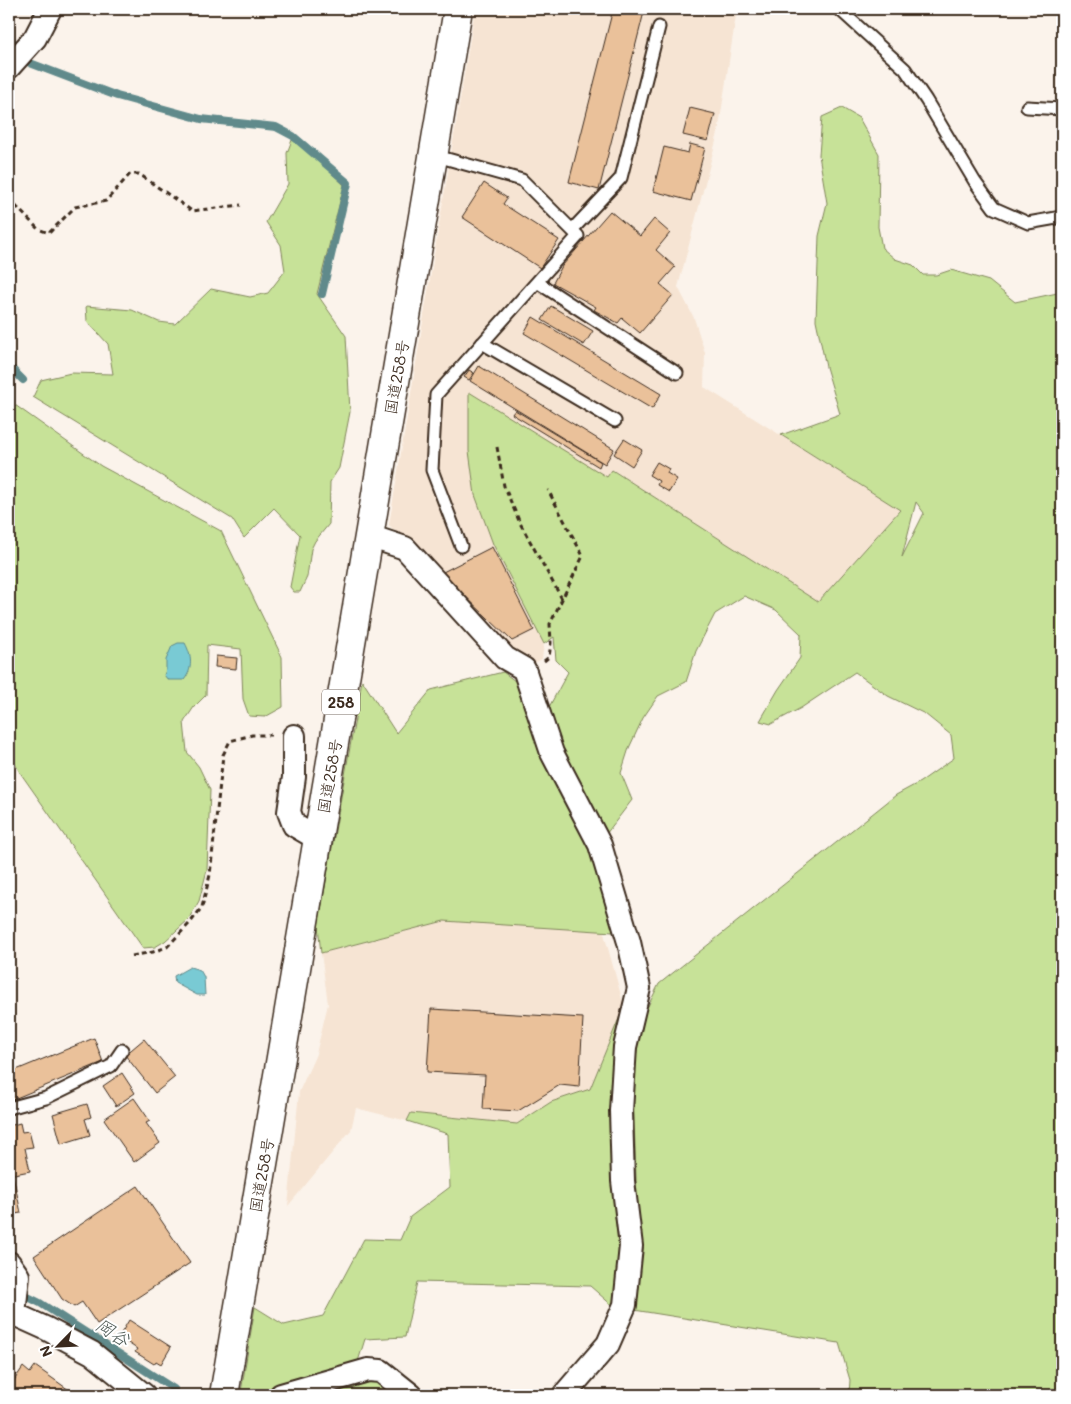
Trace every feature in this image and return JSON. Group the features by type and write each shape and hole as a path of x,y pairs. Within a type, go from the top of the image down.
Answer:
{"highway":[{"name":"国道258号","path":"226,1395 458,9"}],"street":[{"path":"9,67 35,38 50,9"},
{"path":"369,536 405,548 506,658 524,669 552,753 600,845 629,942 639,988 625,1047 621,1112 623,1181 631,1246 625,1305 608,1344 564,1395"},
{"path":"294,736 294,777 289,812 294,825 318,839"},
{"path":"13,1269 13,1310 92,1354 144,1395"},
{"path":"281,1395 368,1370 381,1371 412,1395"}],"lane":[{"path":"839,9 905,69 926,100 975,182 994,208 1028,222 1062,217"},
{"path":"572,230 620,178 659,27"},
{"path":"1027,108 1062,109"},
{"path":"434,155 522,180 578,236 436,395 432,470 461,546"},
{"path":"536,282 677,373"},
{"path":"482,343 615,421"},
{"path":"9,1108 46,1098 111,1066 122,1050"}],"path":[{"path":"9,199 38,229 49,233 74,207 106,201 130,174 139,174 192,211 240,205"},
{"path":"497,447 504,486 520,524 562,599"},
{"path":"524,669 534,669 549,657 551,642 550,624 583,556 548,490"},
{"path":"132,956 167,947 190,923 202,907 210,875 223,755 230,741 252,735 294,736"}],"shaded area":[{"path":"475,9 578,9 588,11 591,9 737,9 718,133 678,287 694,318 705,353 704,387 900,510 818,602 612,470 607,478 470,393 469,451 475,495 493,544 544,644 542,659 530,665 508,653 389,525"},
{"path":"444,921 603,930 624,1006 590,1089 551,1102 517,1124 411,1113 407,1121 356,1108 351,1130 288,1206 299,1092 316,1054 328,1004 321,953"}],"green space":[{"path":"842,108 859,118 879,154 878,227 882,248 895,259 913,265 923,275 936,275 951,270 989,281 1015,302 1062,292 1062,1395 849,1395 850,1380 839,1343 634,1310 637,1207 632,1060 645,1012 659,984 896,795 920,782 954,758 951,735 925,714 888,696 855,672 801,708 771,724 760,721 800,658 801,634 776,610 744,596 715,614 696,651 686,682 658,696 643,718 629,748 621,773 632,800 606,834 554,731 549,707 568,672 556,660 554,637 544,644 493,544 475,495 469,451 469,392 607,477 612,470 818,602 900,510 781,435 840,414 826,367 816,320 819,236 827,203 819,155 822,117","holes":["916,502 924,513 902,557"]},
{"path":"292,140 304,147 344,185 317,294 346,336 350,412 339,468 330,482 329,524 311,549 307,577 300,592 294,592 290,587 300,535 274,508 244,538 232,519 33,397 41,380 71,373 113,374 108,344 87,321 86,306 132,310 159,322 175,324 211,289 250,297 268,293 285,271 281,245 266,222 288,184 287,153"},
{"path":"15,405 101,466 221,531 282,657 283,707 265,717 249,716 243,699 241,649 207,645 206,695 194,707 184,722 187,752 199,767 210,790 207,870 199,901 188,920 165,941 155,947 143,948 19,771 9,753 9,406"},
{"path":"503,672 523,687 599,862 613,932 444,921 321,953 318,926 362,680 396,733 431,690"},
{"path":"624,1006 610,1100 622,1241 614,1307 590,1286 417,1282 405,1337 365,1339 356,1368 257,1395 241,1392 255,1307 284,1325 323,1316 364,1239 400,1240 410,1217 450,1187 448,1134 407,1121 411,1113 517,1124 551,1102 590,1089"},
{"path":"378,1377 401,1395 296,1395"}],"water":[{"path":"178,643 185,643 187,648 190,658 189,671 184,680 168,680 164,675 166,660 172,646"},
{"path":"190,967 200,970 204,977 205,995 197,995 175,983 174,976"}],"building":[{"path":"613,9 631,9 644,12 599,190 569,182"},
{"path":"690,108 715,114 708,141 683,135"},
{"path":"690,144 705,148 691,201 653,191 664,147 688,153"},
{"path":"484,183 507,198 503,204 559,240 540,268 462,217"},
{"path":"610,211 640,236 654,219 670,233 656,250 675,267 660,284 673,295 640,333 622,318 618,323 594,310 596,307 553,283 562,266"},
{"path":"551,306 593,331 584,345 542,320"},
{"path":"533,317 661,394 652,409 524,333"},
{"path":"479,366 614,449 605,464 470,381"},
{"path":"469,370 474,373 469,380 464,377"},
{"path":"515,410 601,462 599,467 512,414"},
{"path":"624,439 642,450 632,466 614,454"},
{"path":"657,462 669,469 667,473 677,479 669,492 657,485 659,481 649,475"},
{"path":"492,547 534,630 512,641 441,573"},
{"path":"216,656 237,658 236,669 215,667"},
{"path":"431,1009 583,1018 579,1087 560,1085 518,1111 483,1109 485,1075 427,1072"},
{"path":"94,1038 103,1062 9,1101 9,1073"},
{"path":"144,1039 175,1077 155,1093 125,1055"},
{"path":"122,1073 135,1093 116,1106 103,1086"},
{"path":"134,1098 150,1121 146,1123 160,1143 134,1162 104,1119"},
{"path":"87,1104 91,1117 85,1119 90,1135 61,1144 53,1114"},
{"path":"20,1123 22,1132 29,1131 33,1147 25,1148 30,1171 9,1175 9,1126"},
{"path":"13,1175 21,1213 9,1215 9,1176"},
{"path":"138,1186 190,1263 97,1324 82,1302 74,1307 62,1299 34,1256"},
{"path":"129,1320 171,1347 161,1364 156,1361 154,1364 135,1352 137,1349 119,1337"},
{"path":"35,1366 69,1390 66,1395 9,1395 9,1388 23,1367 30,1373"},
{"path":"9,1368 16,1374 9,1385"}],"waterway":[{"path":"9,35 13,43"},
{"path":"30,63 117,96 201,119 276,127 293,136 348,183 322,294"},
{"path":"9,366 23,380"},
{"name":"岡谷","path":"18,1292 40,1303 174,1389"}]}
